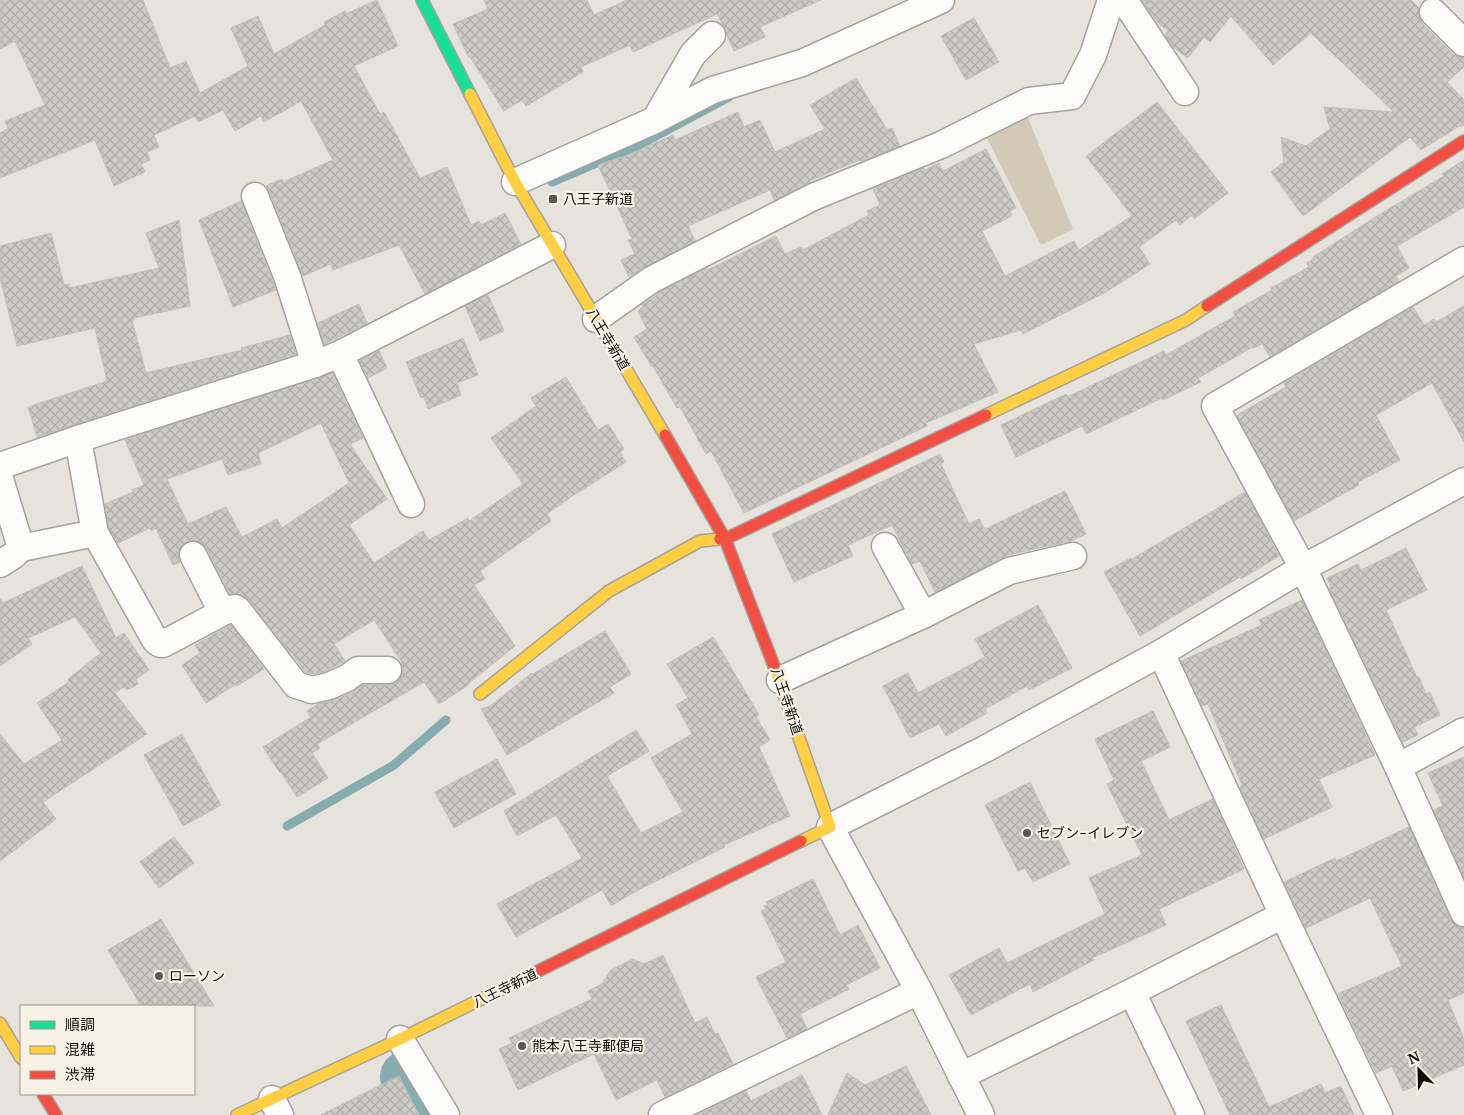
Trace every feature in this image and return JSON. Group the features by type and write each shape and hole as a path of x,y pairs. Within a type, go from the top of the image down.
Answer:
{"main road":[{"name":"八王寺新道","path":"237,1115 276,1107 400,1040 830,827 780,680 724,539 688,474 516,182 422,0"},
{"path":"480,694 609,591 700,541 724,539 1186,320 1464,142"},
{"path":"0,1023 20,1056"},
{"path":"44,1095 56,1115"}],"street":[{"path":"516,182 655,120 713,90 802,63 941,0"},
{"path":"596,319 651,280 812,197 941,145 1029,101 1072,96 1093,55 1111,0"},
{"path":"1124,0 1185,92"},
{"path":"1433,12 1464,43"},
{"path":"655,120 693,54 712,36"},
{"path":"255,196 287,276 315,364"},
{"path":"0,466 78,439 315,364 340,354 552,245"},
{"path":"1464,260 1215,406 1303,568 1398,767 1464,913"},
{"path":"340,354 411,504"},
{"path":"78,439 95,533 155,640 160,644 225,611 235,608 296,684 312,690 329,686 347,678 358,670 388,670"},
{"path":"0,479 21,548"},
{"path":"982,1115 830,827 985,749 1161,653 1303,568 1464,481"},
{"path":"0,564 21,548 95,533"},
{"path":"885,546 923,615"},
{"path":"193,556 221,610 225,611"},
{"path":"780,680 923,615 1009,572 1073,556"},
{"path":"1161,653 1282,916 1379,1115"},
{"path":"1398,767 1464,731"},
{"path":"961,1076 1282,916"},
{"path":"674,1112 918,991"},
{"path":"1132,992 1191,1115"},
{"path":"400,1040 446,1115"}],"shaded area":[{"path":"1024,108 1073,229 1041,245 984,132"}],"building":[{"path":"0,0 143,0 170,68 186,61 200,93 248,66 231,28 258,16 274,54 325,25 324,22 345,11 346,14 377,0 398,46 354,66 380,114 384,112 420,178 447,167 471,225 479,221 481,225 505,213 521,244 425,294 399,245 333,270 331,264 303,276 266,186 282,179 283,182 333,160 301,101 264,122 261,116 235,131 223,110 198,122 195,116 154,135 159,147 147,152 150,160 141,164 145,172 114,186 95,140 0,178 0,133 8,129 5,121 45,105 15,41 0,49"},
{"path":"484,0 587,0 594,15 627,0 821,0 760,27 765,37 734,51 717,14 633,52 630,45 581,67 583,72 526,106 522,100 504,111 469,58 453,24 488,9"},
{"path":"1142,0 1411,0 1419,8 1419,16 1422,23 1453,54 1464,58 1464,67 1447,82 1464,100 1464,125 1421,150 1410,137 1303,216 1271,172 1284,162 1281,137 1306,146 1330,129 1324,107 1394,112 1311,33 1273,65 1231,16 1210,42 1204,37 1188,58 1173,47 1165,35 1168,31 1157,22"},
{"path":"974,18 999,62 966,80 941,36"},
{"path":"856,78 887,130 892,128 900,146 809,181 774,200 770,190 688,226 695,241 644,267 629,277 621,260 635,254 628,240 632,239 598,165 622,158 673,135 675,140 738,112 744,127 760,120 775,152 825,129 810,105"},
{"path":"1157,102 1228,193 1194,219 1192,215 1180,225 1176,220 1139,247 1150,264 1106,292 1023,334 1021,330 974,344 998,392 926,423 927,426 744,513 711,451 706,454 680,407 677,408 634,337 647,329 638,311 643,307 642,305 659,293 707,268 708,270 776,236 785,254 801,247 803,250 869,215 867,211 880,205 873,189 939,163 943,171 986,149 1016,208 1010,211 1012,216 982,231 1005,276 1074,241 1079,250 1132,216 1086,156"},
{"path":"1464,160 1464,207 1397,246 1409,268 1396,276 1399,281 1270,357 1262,344 1253,347 1198,378 1201,382 1163,400 1162,398 1086,434 1082,426 1016,457 1001,425 1066,394 1067,397 1164,351 1166,355 1235,316 1233,312 1309,267 1307,263 1313,257 1444,176 1442,174"},
{"path":"241,201 276,290 233,307 199,220"},
{"path":"179,220 190,306 132,320 146,373 242,350 241,348 290,335 296,354 37,437 28,407 107,381 95,328 17,346 0,278 0,246 51,233 64,285 69,284 69,288 159,268 146,233"},
{"path":"488,295 504,331 480,341 465,306"},
{"path":"359,304 367,323 324,344 318,323"},
{"path":"1464,306 1464,442 1432,383 1376,415 1400,460 1358,482 1359,485 1294,521 1237,415 1286,387 1284,383 1413,307 1424,325 1434,319 1436,322"},
{"path":"463,338 478,375 457,383 461,395 428,409 424,397 421,398 406,362"},
{"path":"379,351 387,368 368,378 360,361"},
{"path":"332,373 363,438 350,444 387,499 349,525 374,563 423,531 429,540 468,518 469,521 523,484 491,438 536,406 531,398 566,377 598,430 608,424 624,449 620,452 626,462 547,514 551,521 480,571 485,579 474,585 515,646 467,686 439,704 424,682 317,744 320,748 312,753 328,778 297,797 263,747 311,717 307,711 318,704 335,700 363,685 388,685 396,683 401,677 403,670 402,662 374,620 334,644 345,661 324,672 313,674 305,672 250,601 238,593 230,594 202,543 194,540 186,542 181,546 178,554 180,562 173,565 156,528 151,531 150,528 118,543 109,528 105,504 144,485 125,440","holes":["321,423 349,483 282,528 277,519 242,537 226,507 188,524 167,479 222,459 228,475 261,464 258,453"]},
{"path":"940,454 944,462 941,464 969,524 979,519 985,529 1065,491 1086,534 1071,541 1016,553 1002,558 935,592 920,561 912,564 892,525 848,545 853,556 794,582 772,534"},
{"path":"1245,492 1279,556 1140,636 1104,572 1132,559"},
{"path":"1406,548 1427,590 1386,610 1417,677 1419,677 1426,694 1430,692 1440,715 1414,727 1418,735 1403,742 1329,588 1331,587 1327,578 1358,564 1361,570"},
{"path":"82,566 116,638 124,633 149,670 136,679 138,684 127,690 124,687 115,693 147,734 43,802 56,819 0,861 0,734 24,764 62,740 37,703 69,682 68,679 101,653 75,617 28,638 32,644 0,666 0,599 3,603"},
{"path":"1302,600 1375,755 1319,779 1332,807 1264,839 1240,787 1242,785 1208,704 1202,706 1181,661 1262,625 1259,620"},
{"path":"1038,605 1072,668 1029,690 1027,686 985,709 987,713 946,736 939,724 910,738 883,686 908,673 918,693 985,657 975,639"},
{"path":"231,625 264,669 206,703 182,665 200,653 195,645"},
{"path":"605,631 631,674 610,687 614,693 507,755 481,709 490,706 532,673"},
{"path":"713,637 759,715 756,717 770,740 759,747 790,816 724,845 725,847 638,890 611,906 602,890 516,937 497,904 582,858 556,815 517,836 504,811 636,730 649,751 607,776 641,833 683,812 651,758 692,734 676,705 688,698 667,664"},
{"path":"1153,711 1170,747 1141,761 1169,820 1213,799 1244,869 1159,909 1166,925 1092,958 1094,960 1033,992 1030,984 971,1015 949,975 999,948 1007,963 1105,914 1089,878 1142,855 1107,784 1114,780 1095,739"},
{"path":"182,734 221,805 183,826 144,755"},
{"path":"1464,757 1464,877 1434,810 1443,806 1428,773"},
{"path":"497,759 516,794 454,828 435,792"},
{"name":"セブン-イレブン","path":"1030,782 1070,864 1033,882 1025,868 1018,871 985,805"},
{"path":"1409,827 1450,919 1456,925 1464,928 1464,993 1448,1000 1464,1039 1464,1065 1403,1091 1392,1066 1376,1073 1338,994 1402,966 1370,898 1306,928 1284,882 1335,858 1336,861"},
{"path":"174,837 194,863 159,888 140,862"},
{"path":"813,879 840,935 858,925 880,968 846,985 849,989 800,1014 807,1029 787,1038 756,977 786,962 761,911 766,909 764,906 768,905 766,902"},
{"name":"ローソン","path":"161,919 214,1006 140,1005 108,950"},
{"path":"663,955 695,1023 707,1017 715,1034 718,1033 733,1064 665,1097 657,1080 616,1100 594,1054 518,1090 499,1049 512,1043 509,1038 592,999 588,991 602,984 611,970 633,959 644,964"},
{"path":"1221,1005 1269,1107 1321,1084 1325,1093 1341,1086 1354,1115 1230,1115 1186,1021"},
{"path":"906,1066 931,1115 828,1115 847,1073 865,1085"},
{"path":"802,1075 822,1115 697,1115 746,1091 751,1101"},
{"path":"399,1076 419,1115 321,1115"}],"waterway":[{"path":"552,182 641,144 729,97"},
{"path":"287,826 394,765 446,720"},
{"path":"407,1077 430,1115"}],"traffic: fast":[{"path":"422,0 470,94"}],"traffic: slow":[{"path":"470,94 515,182 665,435"},
{"path":"986,415 1186,320 1207,306"},
{"path":"480,694 609,591 700,541 720,539"},
{"path":"774,666 830,827 801,841"},
{"path":"237,1115 400,1039 514,983"},
{"path":"0,1023 20,1056"}],"traffic: jam":[{"path":"1207,306 1464,141"},
{"path":"720,539 725,539 986,415"},
{"path":"665,435 725,539 774,666"},
{"path":"514,983 801,841"},
{"path":"44,1095 56,1115"}],"place":[{"name":"八王子新道","path":"553,199"},
{"name":"セブン-イレブン","path":"1027,833"},
{"name":"ローソン","path":"159,976"},
{"name":"熊本八王寺郵便局","path":"522,1046"}]}
